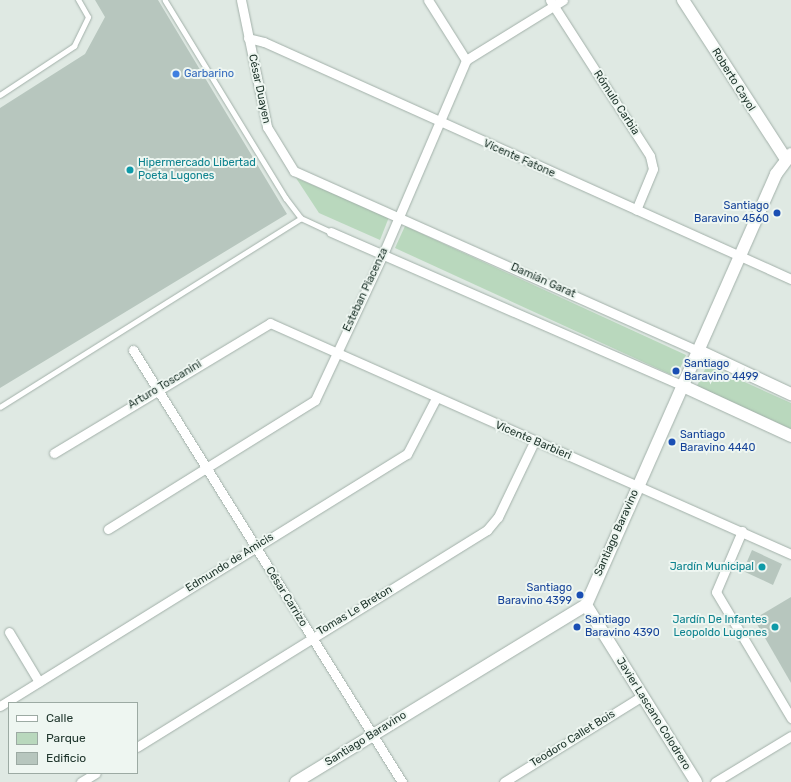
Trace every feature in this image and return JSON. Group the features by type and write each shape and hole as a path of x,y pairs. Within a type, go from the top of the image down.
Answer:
{"main road":[{"name":"Roberto Cayol","path":"683,0 788,157"},
{"name":"Santiago Baravino","path":"296,782 586,605 740,257 788,157"},
{"name":"Damián Garat","path":"699,351 791,394"},
{"path":"683,386 791,436"},
{"name":"Javier Lascano Colodrero","path":"586,605 696,782"}],"street":[{"name":"César Duayen","path":"241,0 248,38 272,136 294,170"},
{"path":"428,0 466,60 552,3 563,0"},
{"name":"Rómulo Carbia","path":"552,3 650,156 653,169 636,210"},
{"name":"Vicente Fatone","path":"248,38 264,42 440,123 791,280"},
{"name":"Esteban Piacenza","path":"108,529 308,406 319,394 383,254 466,60"},
{"name":"Damián Garat","path":"294,170 699,351"},
{"path":"331,232 683,386"},
{"name":"Arturo Toscanini","path":"54,453 264,324 277,326"},
{"name":"Vicente Barbieri","path":"277,326 534,442 638,485 791,554"},
{"name":"César Carrizo","path":"133,350 402,782"},
{"name":"Edmundo de Amicis","path":"0,706 411,451 436,398"},
{"name":"Tomas Le Breton","path":"138,746 487,530 498,517 534,442"},
{"path":"742,531 716,592 791,718"},
{"path":"9,632 39,682"},
{"name":"Teodoro Callet Bois","path":"504,782 642,696"},
{"path":"715,782 791,736"},
{"path":"81,782 94,774"}],"lane":[{"path":"0,95 74,46 88,17 78,0"},
{"path":"165,0 301,218 331,232"},
{"path":"0,406 301,218"}],"green space":[{"path":"296,178 389,217 380,240 319,213"},
{"path":"405,226 686,355 676,377 395,248"},
{"path":"707,365 791,403 791,429 697,386"}],"building":[{"name":"Hipermercado Libertad Poeta Lugones","path":"95,0 158,0 287,214 0,388 0,108 85,54 105,17"},
{"name":"Jardín Municipal","path":"752,550 782,564 773,585 743,571"},
{"name":"Jardín De Infantes Leopoldo Lugones","path":"791,597 791,683 754,619"}],"place":[{"name":"Garbarino","path":"176,74"},
{"name":"Hipermercado Libertad Poeta Lugones","path":"130,170"},
{"name":"Santiago Baravino 4560","path":"777,213"},
{"name":"Santiago Baravino 4499","path":"676,371"},
{"name":"Santiago Baravino 4440","path":"672,442"},
{"name":"Jardín Municipal","path":"762,567"},
{"name":"Santiago Baravino 4399","path":"580,595"},
{"name":"Santiago Baravino 4390","path":"577,627"},
{"name":"Jardín De Infantes Leopoldo Lugones","path":"775,627"}]}
